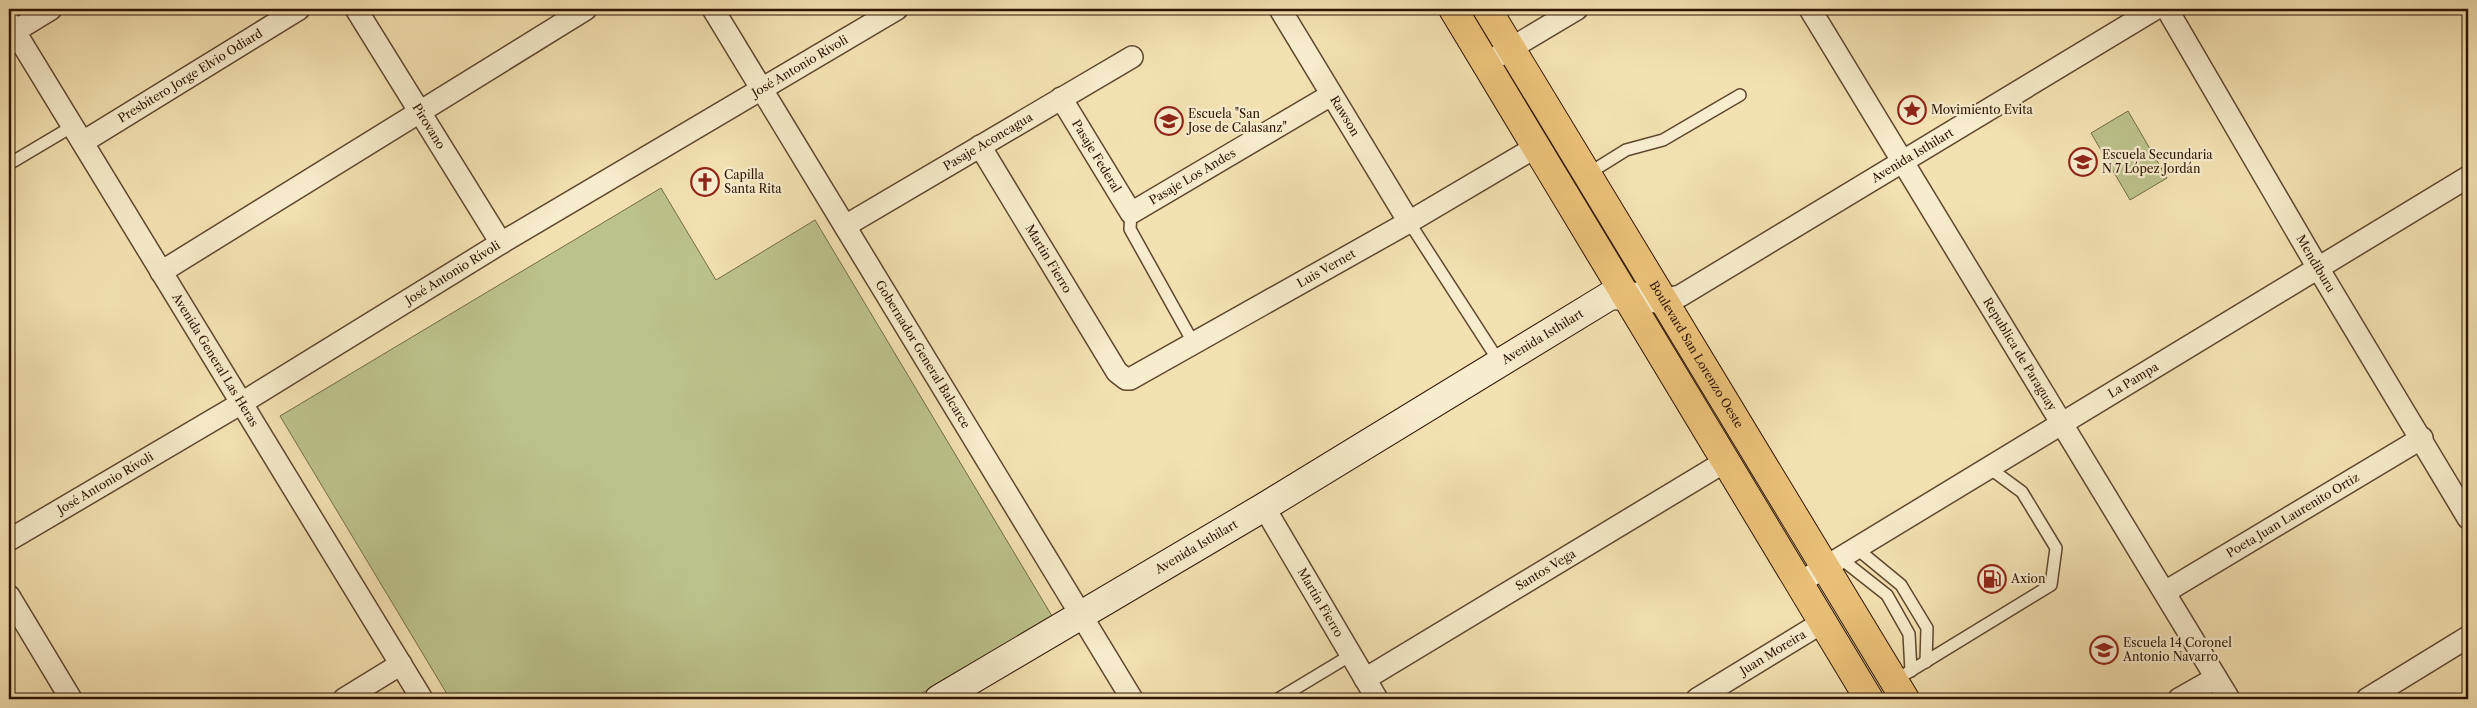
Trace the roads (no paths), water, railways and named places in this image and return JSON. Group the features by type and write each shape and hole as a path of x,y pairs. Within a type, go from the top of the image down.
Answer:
{"main road":[{"path":"1453,9 1869,699"},
{"name":"Boulevard San Lorenzo Oeste","path":"1487,9 1586,175 1664,299 1840,557 1904,684"}],"street":[{"path":"12,27 51,9"},
{"name":"Presbítero Jorge Elvio Odiard","path":"78,134 299,9"},
{"name":"Pirovano","path":"356,9 501,243"},
{"path":"161,272 586,9"},
{"name":"Gobernador General Balcarce","path":"714,9 1132,699"},
{"name":"José Antonio Rívoli","path":"9,540 240,404 501,243 897,9"},
{"name":"Rawson","path":"1280,9 1409,222"},
{"path":"1486,64 1577,9"},
{"name":"Republica de Paraguay","path":"1810,9 2230,699"},
{"name":"Avenida Isthilart","path":"939,699 1264,506 1611,295 1664,299 1680,296 2155,9"},
{"name":"Mendiburu","path":"2167,9 2318,268 2468,516"},
{"name":"Avenida General Las Heras","path":"12,27 240,404 422,699"},
{"name":"Pasaje Aconcagua","path":"845,226 1132,57"},
{"name":"Pasaje Los Andes","path":"1131,213 1331,94"},
{"name":"Pasaje Federal","path":"1061,98 1131,213"},
{"name":"Martin Fierro","path":"980,146 1117,372"},
{"name":"Luis Vernet","path":"1117,372 1126,379 1134,378 1409,222 1536,147"},
{"name":"La Pampa","path":"1799,583 2468,177"},
{"name":"Poeta Juan Laurenito Ortiz","path":"2165,592 2422,438"},
{"name":"Santos Vega","path":"1366,679 1726,461"},
{"name":"Martín Fierro","path":"1264,506 1377,699"},
{"path":"9,596 71,699"},
{"name":"Juan Moreira","path":"1696,699 1823,622"},
{"path":"2367,699 2468,637"},
{"path":"344,699 401,664"},
{"path":"2180,699 2216,678"}],"lane":[{"path":"1586,175 1626,150 1663,140 1740,95"},
{"name":"Presbítero Jorge Elvio Odiard","path":"9,164 78,134"},
{"path":"1131,213 1130,229 1194,344"},
{"path":"1409,222 1500,363"},
{"path":"1904,684 1926,662 2052,586 2056,548 2022,492 1988,468"},
{"path":"1840,557 1901,585 1927,628 1926,662"},
{"path":"1840,557 1887,595 1909,634 1904,684"},
{"path":"1278,699 1351,655"}],"place":[{"name":"Movimiento Evita","path":"1912,110"},
{"name":"Escuela \"San Jose de Calasanz\"","path":"1169,121"},
{"name":"Escuela Secundaria N 7 López Jordán","path":"2083,162"},
{"name":"Capilla Santa Rita","path":"705,182"},
{"name":"Axion","path":"1992,579"},
{"name":"Escuela 14 Coronel Antonio Navarro","path":"2104,650"}]}
